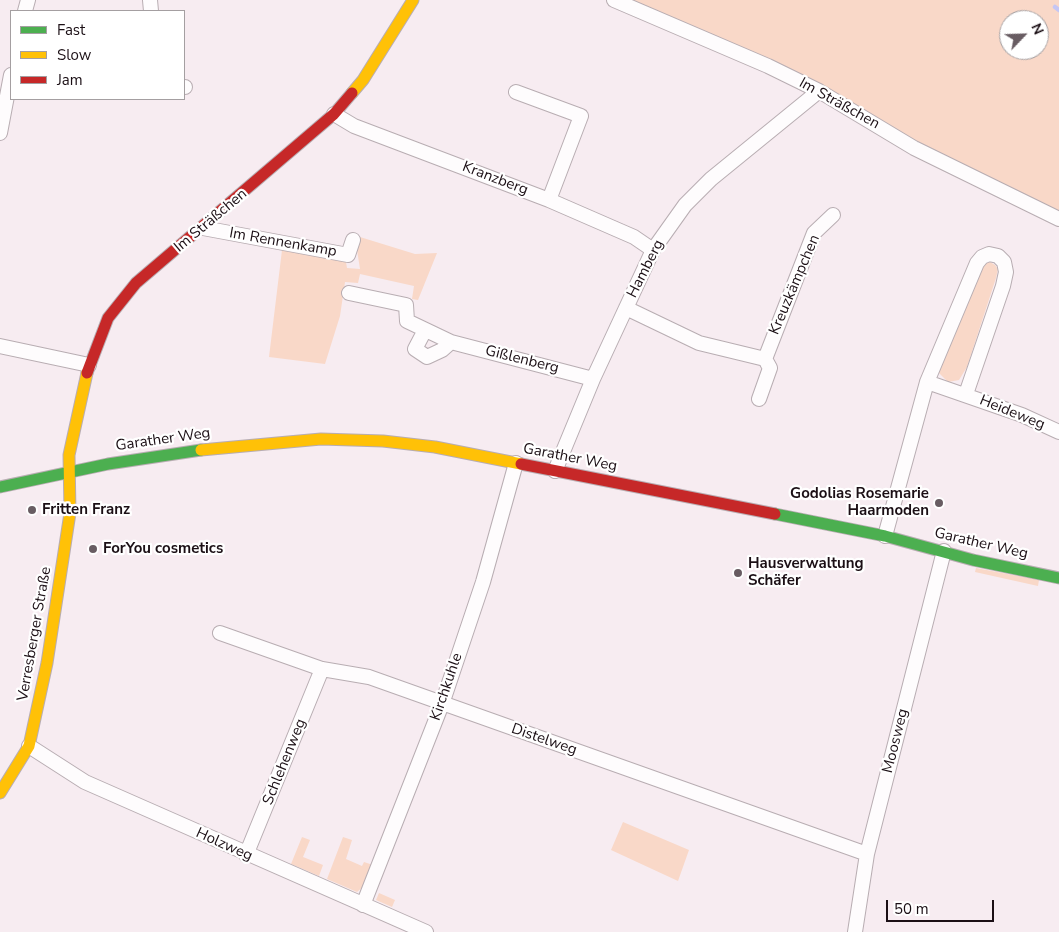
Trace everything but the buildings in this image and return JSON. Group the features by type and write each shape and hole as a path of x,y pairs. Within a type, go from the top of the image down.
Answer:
{"street":[{"path":"399,0 403,16"},
{"name":"Im Sträßchen","path":"69,472 68,455 89,365 108,318 136,282 203,228 334,114 363,80 413,0"},
{"name":"Im Sträßchen","path":"614,0 768,66 818,91 914,148 1059,219"},
{"path":"0,133 10,80"},
{"name":"Hamberg","path":"556,470 593,379 653,250 685,206 711,179 818,91"},
{"path":"516,92 581,116 549,200"},
{"name":"Kranzberg","path":"334,114 354,126 549,200 634,237 653,250"},
{"name":"Kreuzkämpchen","path":"759,400 770,368 765,359 814,233 833,216"},
{"name":"Im Rennenkamp","path":"203,228 348,255 353,240"},
{"path":"885,536 927,382 977,263 982,257 989,254 998,256 1004,262 1006,272 1003,286 966,394"},
{"name":"Gißlenberg","path":"349,293 406,305 407,321 451,342 593,379"},
{"path":"626,308 699,343 765,359"},
{"path":"425,330 415,349 428,357 442,350 451,342"},
{"path":"0,346 89,365"},
{"name":"Heideweg","path":"927,382 966,394 1059,432"},
{"name":"Garather Weg","path":"0,487 173,453 321,439 412,444 556,470 885,536 1059,578"},
{"name":"Kirchkuhle","path":"363,905 442,704 483,582 516,463"},
{"name":"Verresberger Straße","path":"0,793 29,746 47,663 70,513 69,472"},
{"name":"Moosweg","path":"855,932 867,854 944,551"},
{"name":"Distelweg","path":"220,633 322,669 369,678 867,854"},
{"name":"Schlehenweg","path":"246,855 322,669"},
{"name":"Holzweg","path":"29,746 85,782 246,855 426,932"}],"shaded area":[{"path":"625,0 1059,0 1059,216 830,100 828,88"},
{"path":"360,237 415,254 437,253 418,300 412,299 414,286 360,274 358,283 345,282 340,316 325,364 269,357 282,250 342,260 346,262 347,268 360,269 357,250"},
{"path":"990,262 998,269 967,367 959,380 948,382 938,372 977,273 986,263"},
{"path":"976,568 1039,580 1038,586 975,572"},
{"path":"623,822 689,850 678,881 611,850"},
{"path":"302,837 310,840 303,857 323,865 319,876 291,864"},
{"path":"343,837 352,840 346,859 362,866 364,862 373,865 364,886 357,892 327,879"},
{"path":"379,893 395,900 392,907 376,900"}],"waterway":[{"path":"1055,7 1059,10"}],"traffic: fast":[{"path":"0,487 108,464 201,450"},
{"path":"775,514 885,536 973,560 1059,578"}],"traffic: slow":[{"path":"352,93 363,80 413,0"},
{"path":"0,793 29,746 47,663 70,513 69,455 87,373"},
{"path":"201,450 321,439 383,441 435,447 521,464"}],"traffic: jam":[{"path":"87,373 108,318 136,283 334,114 352,93"},
{"path":"521,464 775,514"}],"place":[{"name":"Godolias Rosemarie Haarmoden","path":"939,503"},
{"name":"Fritten Franz","path":"32,510"},
{"name":"ForYou cosmetics","path":"93,549"},
{"name":"Hausverwaltung Schäfer","path":"738,573"}]}
